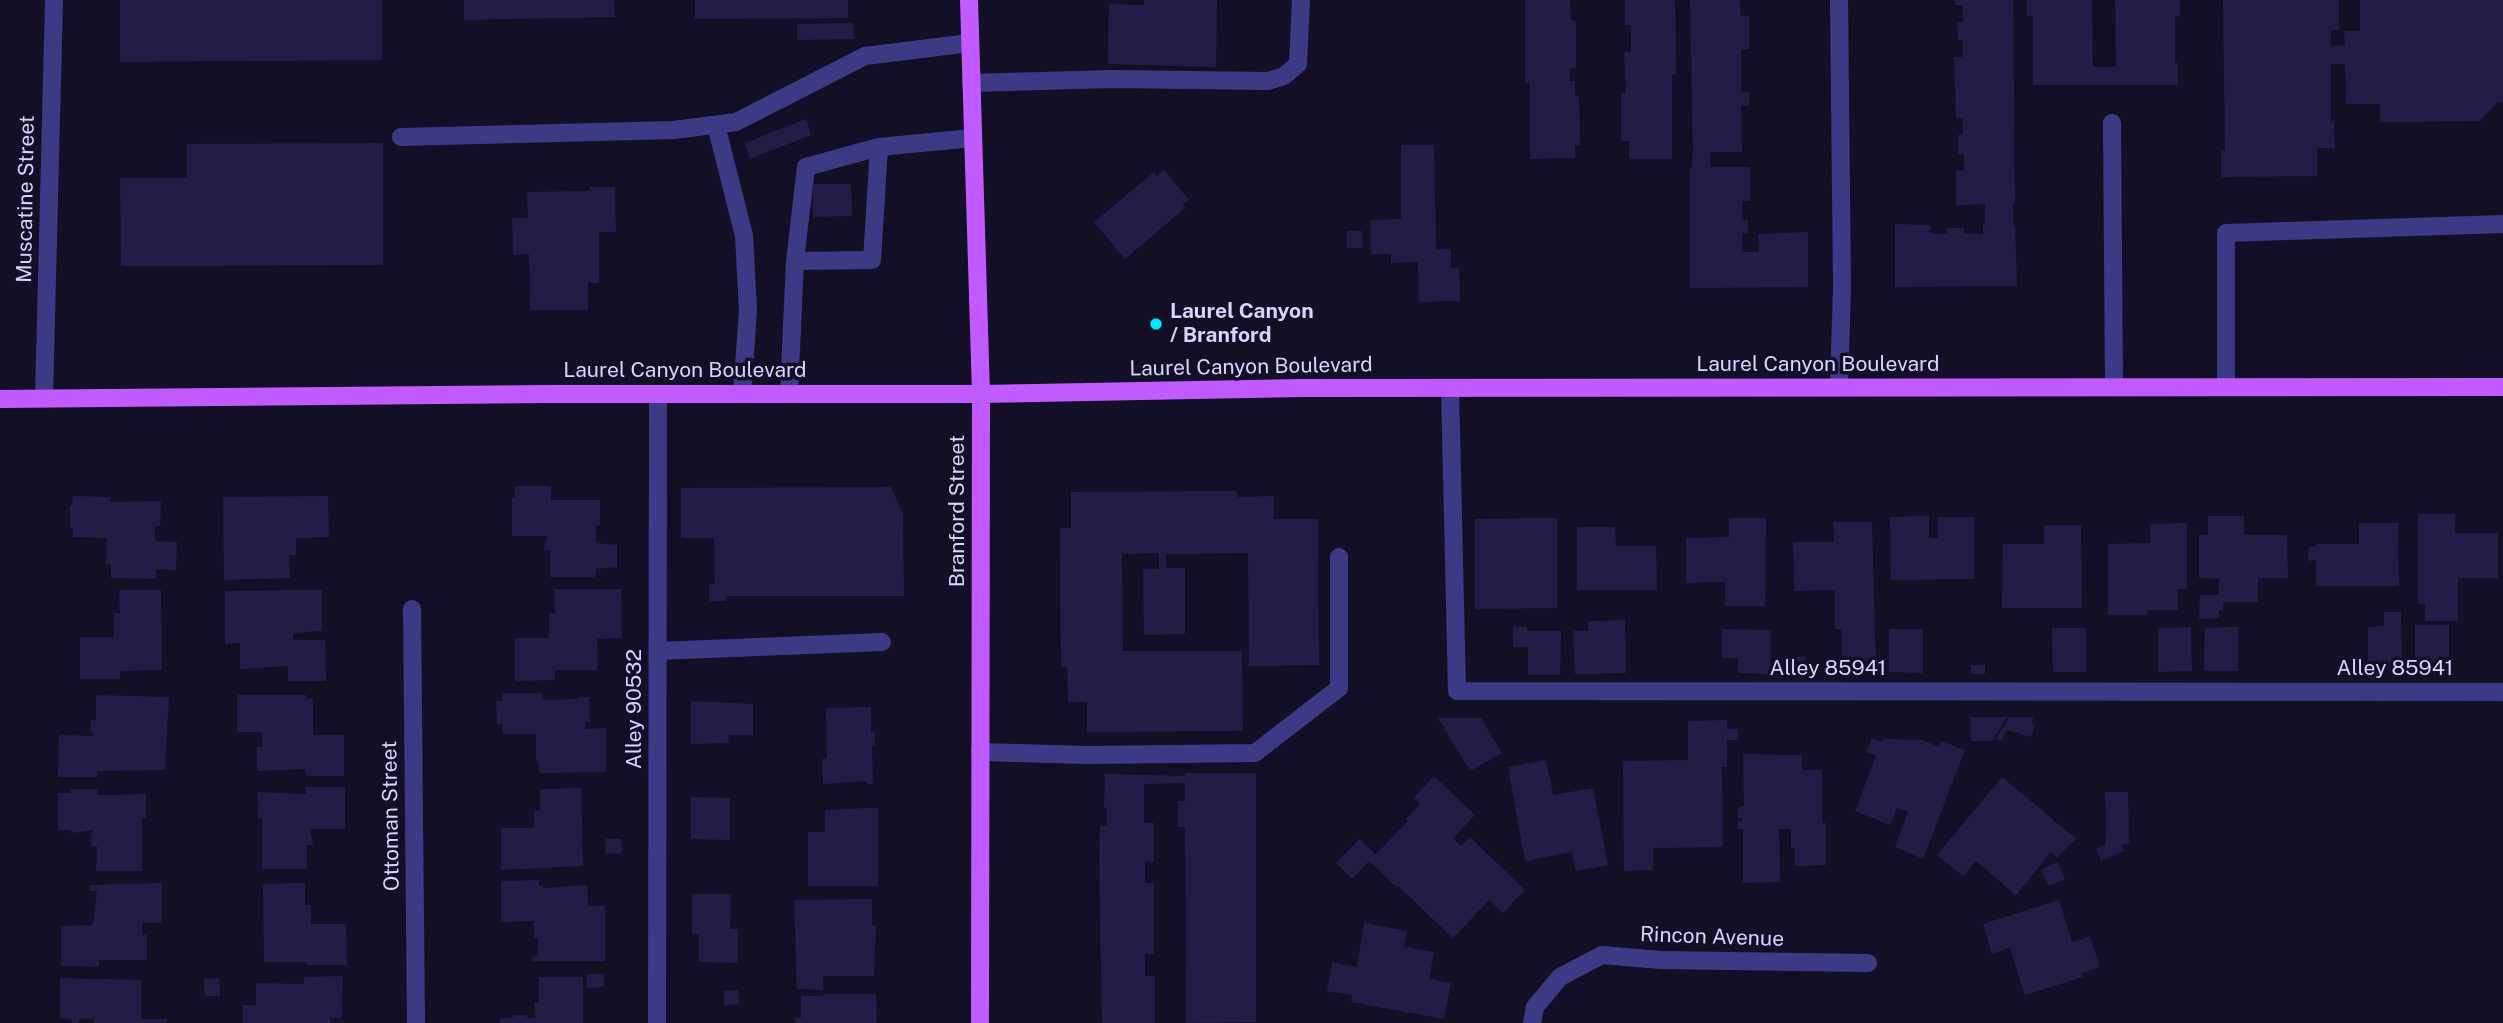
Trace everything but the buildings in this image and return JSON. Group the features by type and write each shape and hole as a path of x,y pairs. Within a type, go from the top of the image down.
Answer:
{"main road":[{"name":"Branford Street","path":"969,0 981,394 979,1023"},
{"name":"Laurel Canyon Boulevard","path":"0,399 981,394 1450,388 2503,387"}],"street":[{"name":"Muscatine Street","path":"44,398 54,0"},
{"path":"971,83 1111,79 1268,81 1284,76 1298,64 1301,0"},
{"path":"1839,0 1842,287 1839,387"},
{"path":"401,137 674,130 736,122 865,56 970,43"},
{"path":"2112,123 2114,387"},
{"path":"716,125 744,236 748,310 743,394"},
{"path":"789,394 795,261 806,167 879,147 973,138"},
{"path":"795,261 872,260 879,147"},
{"path":"2226,387 2226,233 2503,224"},
{"name":"Alley 85941","path":"1450,388 1457,691 2503,692"},
{"name":"Alley 90532","path":"657,1023 658,394"},
{"path":"980,752 1088,755 1255,753 1339,688 1339,557"},
{"name":"Ottoman Street","path":"412,609 416,1023"},
{"path":"658,650 882,642"},
{"name":"Rincon Avenue","path":"1532,1023 1535,1007 1560,977 1602,956 1661,960 1868,963"}],"place":[{"name":"Laurel Canyon / Branford","path":"1156,324"}]}
